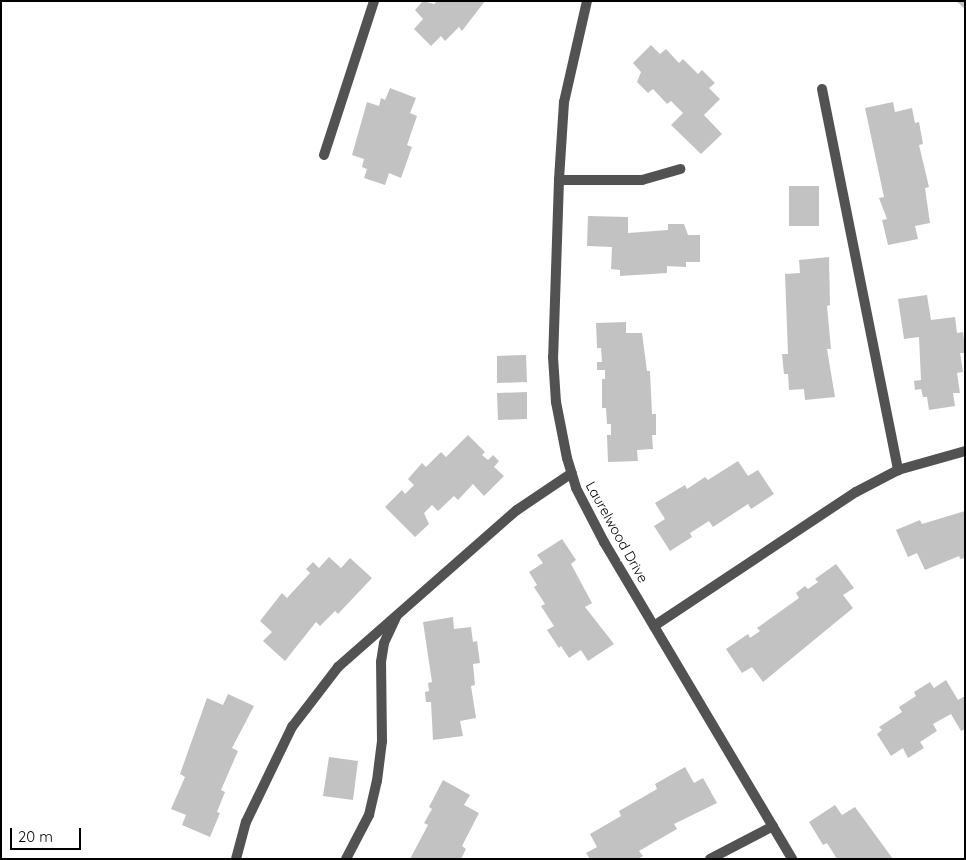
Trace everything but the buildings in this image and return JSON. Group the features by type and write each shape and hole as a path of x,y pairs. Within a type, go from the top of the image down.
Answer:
{"street":[{"path":"324,155 374,1"},
{"name":"Laurelwood Drive","path":"587,1 564,102 558,180 553,357 556,402 572,473 589,515 792,859"},
{"path":"822,89 898,470"},
{"path":"558,180 642,180 680,169"},
{"path":"654,626 856,492 898,470 965,451"},
{"path":"236,859 246,822 292,727 338,667 517,510 572,473"},
{"path":"346,859 369,815 377,781 382,741 381,662 384,643 399,612"},
{"path":"710,859 773,826"}]}
